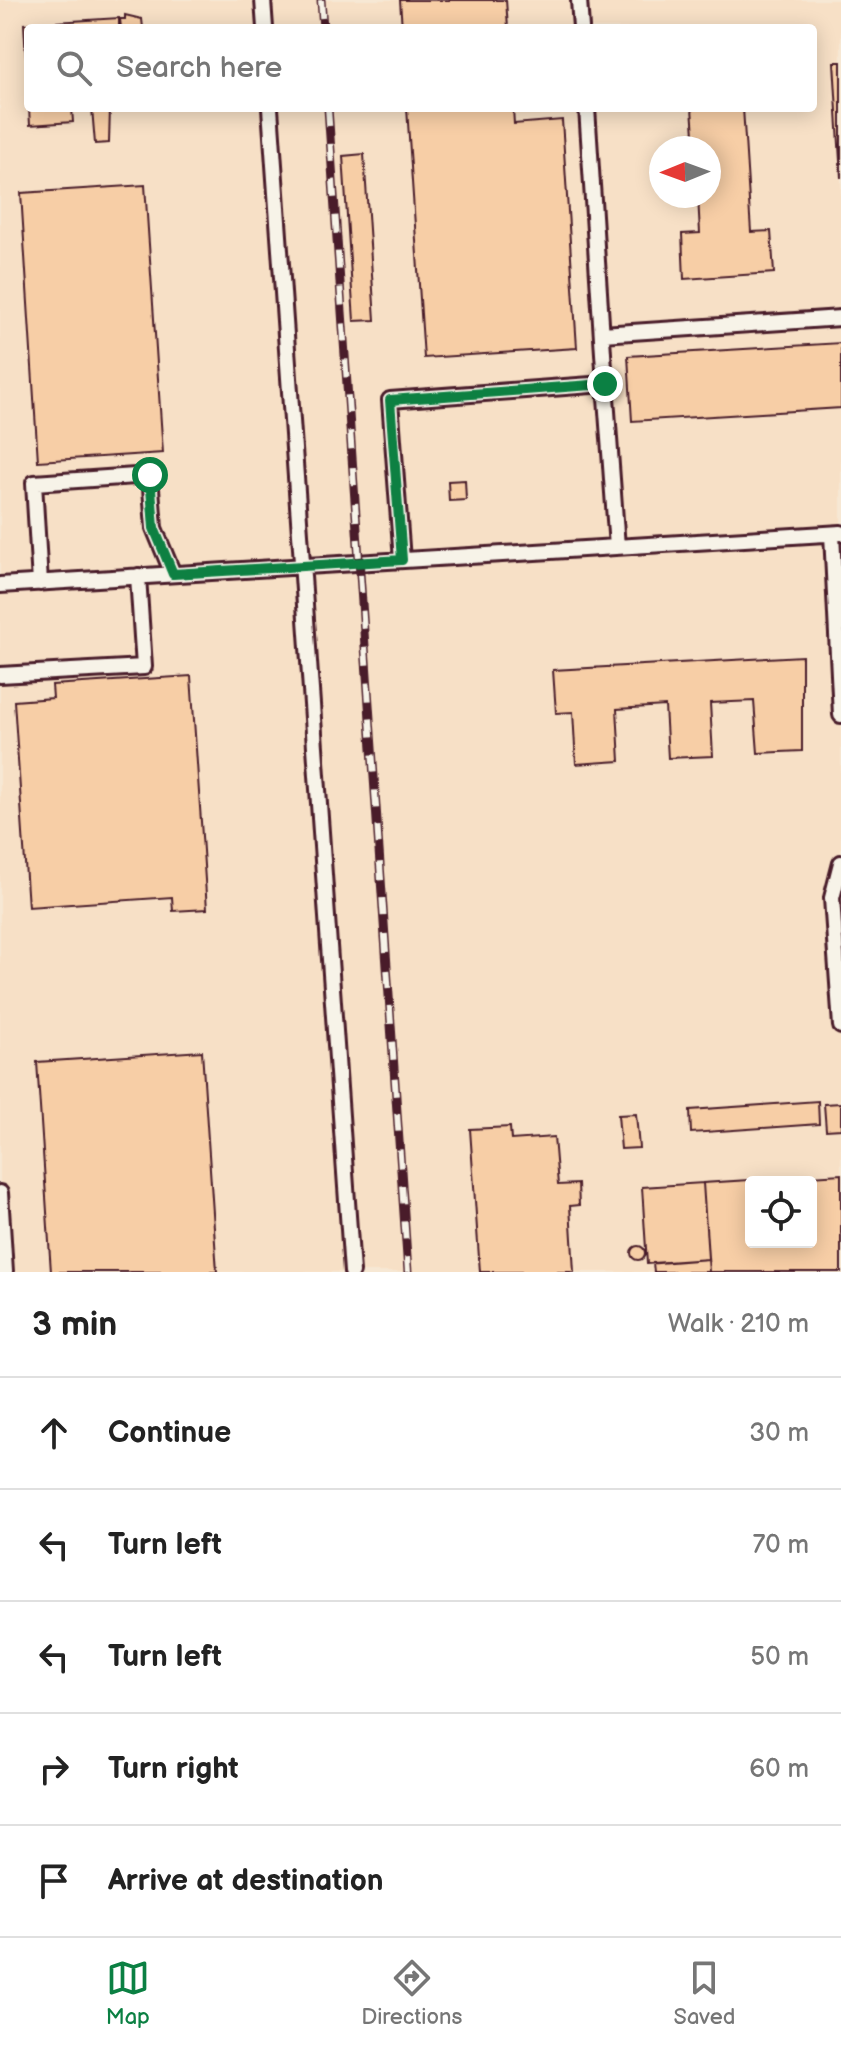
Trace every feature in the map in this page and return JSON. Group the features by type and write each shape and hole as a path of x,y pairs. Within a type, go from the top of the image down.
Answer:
{"lane":[{"path":"263,0 265,24"},
{"path":"579,0 581,24"},
{"path":"270,112 352,1272"},
{"path":"587,112 617,547"},
{"path":"602,334 841,318"},
{"path":"402,560 390,400 605,384"},
{"path":"40,583 34,483 150,475 154,528 173,574"},
{"path":"0,585 836,534 841,715"},
{"path":"0,675 144,667 138,576"},
{"path":"841,863 832,898 841,1026"},
{"path":"0,1193 5,1272"}],"shaded area":[{"path":"0,0 841,0 841,1272 0,1272"}],"building":[{"path":"400,0 506,0 508,24 402,24"},
{"path":"125,15 142,19 143,24 121,24 120,19 125,19"},
{"path":"119,18 119,24 24,24"},
{"path":"834,62 841,62 841,178"},
{"path":"29,112 72,112 73,122 30,125"},
{"path":"92,112 110,112 109,143 95,144"},
{"path":"407,112 513,112 514,124 562,120 577,348 424,358"},
{"path":"692,112 743,112 751,232 771,231 774,273 684,279 682,234 700,233 699,208 721,208 721,136 694,136"},
{"path":"364,154 375,320 354,321 343,156"},
{"path":"145,185 163,453 38,461 21,193"},
{"path":"841,343 841,408 632,421 628,356"},
{"path":"465,480 466,500 449,501 448,481"},
{"path":"802,656 802,751 758,753 754,701 710,703 713,756 668,758 665,706 617,709 620,761 576,764 573,712 556,713 553,670"},
{"path":"191,676 207,909 173,911 172,897 28,907 14,701 53,698 52,685"},
{"path":"202,1051 217,1272 51,1272 37,1062"},
{"path":"818,1101 819,1124 691,1133 690,1110"},
{"path":"841,1103 841,1129 826,1130 824,1104"},
{"path":"636,1114 639,1148 621,1149 618,1115"},
{"path":"510,1127 511,1140 554,1137 558,1185 578,1184 579,1205 570,1206 574,1272 480,1272 470,1129"},
{"path":"841,1174 841,1272 709,1272 703,1183 745,1180 745,1248 817,1248 817,1176 810,1176"},
{"path":"703,1183 708,1259 647,1264 642,1187"},
{"path":"638,1246 645,1253 638,1260 631,1253"},
{"path":"708,1259 709,1272 654,1272 653,1263"}],"railway":[{"path":"321,0 323,24"},
{"path":"328,112 408,1272"}],"route":[{"path":"150,475 154,528 173,574 402,560 390,400 605,384"}]}
